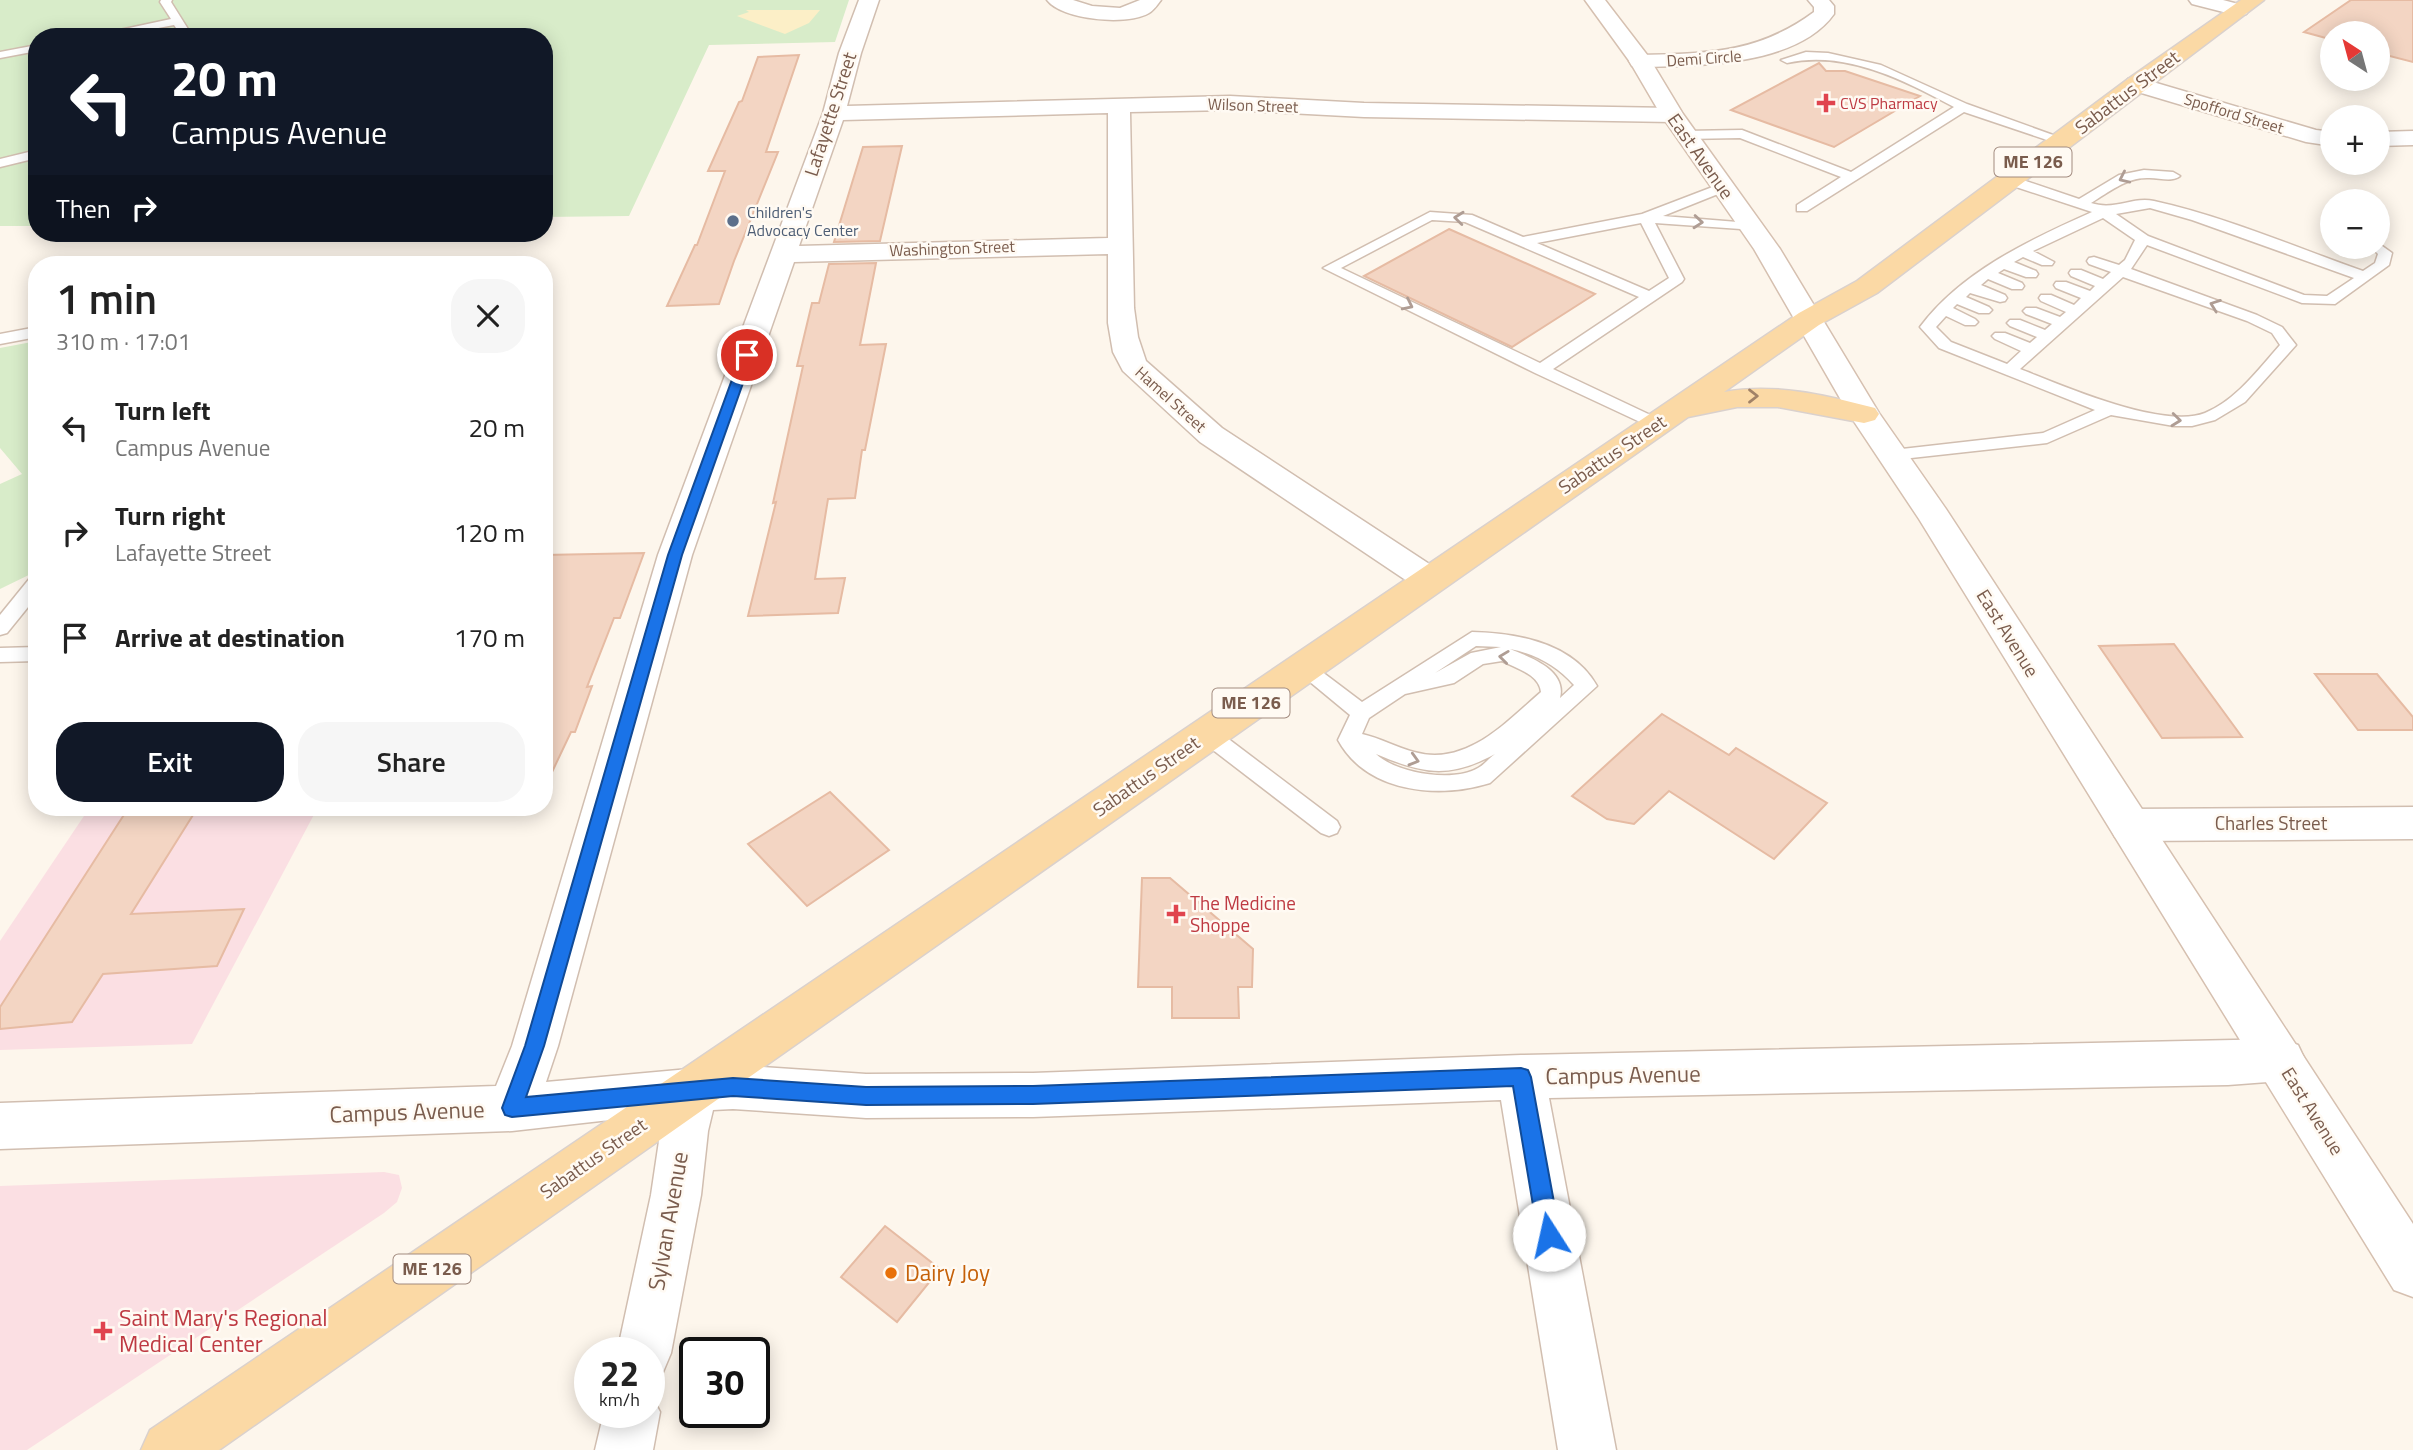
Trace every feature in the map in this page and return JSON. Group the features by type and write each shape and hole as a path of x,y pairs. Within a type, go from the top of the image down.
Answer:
{"main road":[{"name":"Sabattus Street","path":"170,1450 1428,579 1809,319 1867,287 2136,83 2246,5"},
{"path":"1659,421 1714,401 1746,395 1785,397 1864,414"}],"street":[{"name":"Lafayette Street","path":"512,1108 534,1046 675,555 834,113 850,52 869,0"},
{"path":"1057,0 1079,10 1105,14 1133,12 1148,5 1151,0"},
{"name":"East Avenue","path":"1595,0 1640,61 1679,125 1751,227 1864,414 1893,455 2281,1060 2413,1271"},
{"name":"Demi Circle","path":"1640,61 1726,59 1758,52 1815,22 1824,14 1824,6 1818,0"},
{"path":"2199,0 2246,5"},
{"name":"Spofford Street","path":"2136,83 2320,138"},
{"name":"Wilson Street","path":"834,113 1230,103 1679,125"},
{"name":"Hamel Street","path":"1119,104 1121,308 1125,350 1133,365 1211,435 1428,579"},
{"path":"2390,139 2413,138"},
{"name":"Washington Street","path":"783,254 1031,246 1121,246"},
{"name":"Charles Street","path":"2130,825 2413,823"},
{"name":"Campus Avenue","path":"0,1126 512,1108 733,1087 866,1096 1033,1095 1521,1077 2281,1060"},
{"path":"1521,1077 1587,1450"},
{"name":"Sylvan Avenue","path":"647,1337 676,1195 683,1131 694,1089"},
{"path":"624,1450 629,1428"}],"lane":[{"path":"167,0 164,2 182,28"},
{"path":"140,28 177,21"},
{"path":"0,55 28,50"},
{"path":"1758,52 1801,65"},
{"path":"1787,60 1798,55 1859,62 1931,89 1963,107 2061,140"},
{"path":"1823,66 1885,71"},
{"path":"1802,208 1963,107"},
{"path":"1679,125 1742,134 1852,177"},
{"path":"0,163 28,156"},
{"path":"2081,204 2125,176 2140,172 2172,176"},
{"path":"2009,180 2104,212 2143,239 2170,248 2179,255 2302,299 2330,301 2382,265 2384,259"},
{"path":"1523,241 1645,218 1723,187"},
{"path":"2094,261 2252,318 2277,330 2288,345 2245,394 2213,415 2194,422 2174,421 2132,410 2109,410 1945,345 1928,327 1955,298 2039,240 2104,212 2150,204 2197,217 2366,277"},
{"path":"1651,297 1467,218 1430,216 1330,268 1541,370 1659,421"},
{"path":"1645,218 1751,227"},
{"path":"1541,370 1677,279 1645,218"},
{"path":"2009,370 2131,262 2143,239"},
{"path":"2039,240 2062,248"},
{"path":"2022,252 2047,262"},
{"path":"2005,264 2031,274"},
{"path":"2076,273 2106,285"},
{"path":"1989,274 2017,286"},
{"path":"2061,285 2092,297"},
{"path":"1972,286 2000,298"},
{"path":"1955,298 1984,310"},
{"path":"2046,298 2076,311"},
{"path":"1942,309 1970,322"},
{"path":"2031,311 2062,323"},
{"path":"2015,323 2048,336"},
{"path":"0,339 28,334"},
{"path":"2000,336 2032,350"},
{"path":"1893,455 2047,438 2109,410"},
{"path":"0,628 28,594"},
{"path":"1472,639 1505,639 1531,645 1570,666 1587,686 1482,777 1449,783 1412,781 1393,776 1373,764 1349,740 1361,713 1472,639"},
{"path":"0,655 28,654"},
{"path":"1349,740 1381,747 1412,761 1432,764 1457,763 1477,757 1551,695 1550,684 1540,671 1504,654 1478,658 1447,678 1395,690"},
{"path":"1302,667 1361,713"},
{"path":"1207,734 1329,827"}],"shaded area":[{"path":"84,816 313,816 192,1044 0,1050 0,941"},
{"name":"Saint Mary's Regional Medical Center","path":"384,1172 399,1175 402,1188 397,1202 384,1213 27,1450 0,1450 0,1186"}],"green space":[{"path":"0,0 849,0 835,42 709,45 629,216 553,217 553,28 28,28 28,226 0,226"},
{"path":"28,343 28,575 0,589 0,484 22,474 0,448 0,348"}],"sand":[{"path":"746,10 820,10 809,23 785,34 737,16 749,12"}],"building":[{"path":"2351,0 2413,0 2413,62 2390,56 2390,21 2320,21"},
{"path":"2320,21 2320,36 2304,32"},
{"path":"799,55 766,152 778,152 719,304 667,306 697,245 725,171 708,171 739,102 742,101 758,57"},
{"name":"CVS Pharmacy","path":"1819,63 1826,71 1845,71 1920,96 1834,147 1731,110"},
{"path":"902,146 880,241 834,242 863,147"},
{"path":"1449,229 1595,294 1512,347 1364,276"},
{"path":"876,263 860,345 886,344 865,450 862,450 855,498 828,499 815,579 845,578 838,613 748,616 776,502 773,503 803,366 797,366 812,303 819,303 829,264"},
{"path":"644,553 620,618 614,618 587,687 592,686 575,732 571,732 553,770 553,555"},
{"path":"2174,644 2242,737 2162,738 2099,646"},
{"path":"2315,674 2377,674 2413,717 2413,730 2358,730"},
{"path":"1662,714 1729,755 1736,748 1827,803 1774,859 1669,791 1634,824 1607,819 1572,796"},
{"path":"830,792 889,850 807,906 748,844"},
{"path":"123,816 192,816 131,914 244,909 217,966 103,974 72,1022 0,1029 0,1007"},
{"name":"The Medicine Shoppe","path":"1142,878 1170,878 1253,949 1252,987 1238,987 1239,1018 1172,1018 1172,987 1138,987"},
{"name":"Dairy Joy","path":"885,1226 940,1269 897,1322 841,1277"}],"place":[{"name":"CVS Pharmacy","path":"1826,103"},
{"name":"Children's Advocacy Center","path":"733,221"},
{"name":"The Medicine Shoppe","path":"1176,914"},
{"name":"Dairy Joy","path":"891,1273"},
{"name":"Saint Mary's Regional Medical Center","path":"103,1331"}],"route":[{"path":"747,355 675,555 534,1046 512,1108 733,1087 866,1096 1033,1095 1521,1077 1549,1235"}]}
